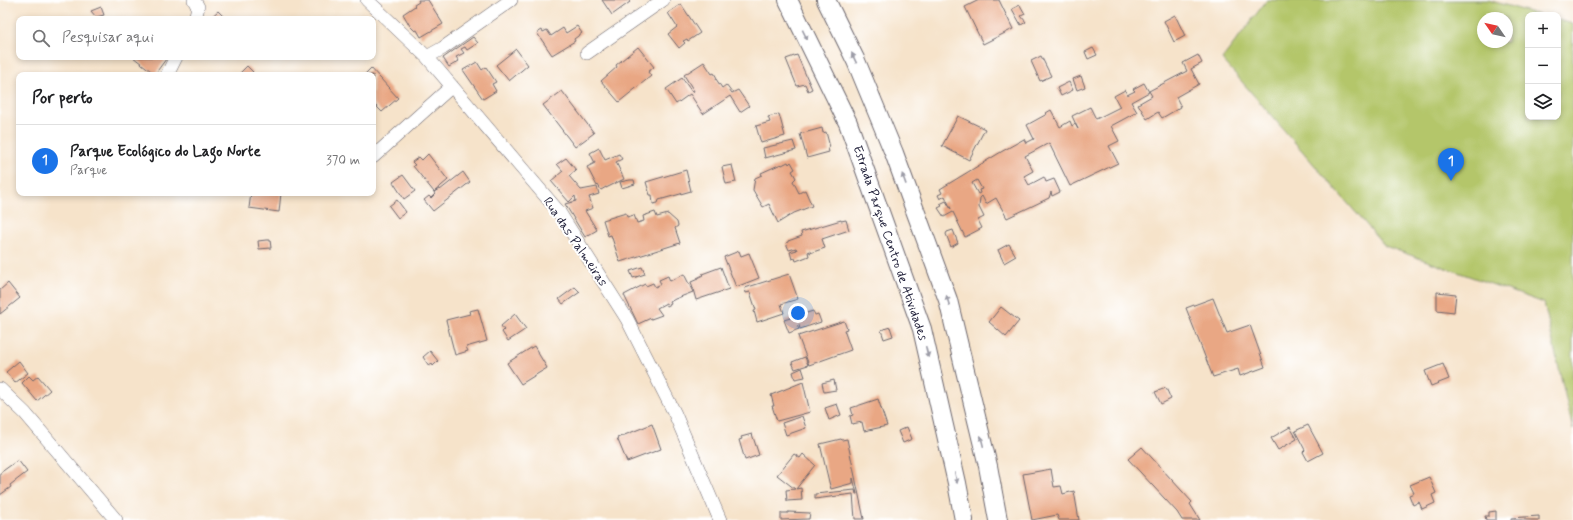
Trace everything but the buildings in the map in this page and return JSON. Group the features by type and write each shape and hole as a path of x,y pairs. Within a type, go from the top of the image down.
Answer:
{"main road":[{"name":"Estrada Parque Centro de Atividades","path":"788,0 848,122 922,329 964,520"},
{"path":"826,0 856,61 894,153 948,300 988,466 998,520"}],"street":[{"path":"194,0 198,7 196,16"},
{"name":"Rua das Palmeiras","path":"367,0 427,57 559,212 627,319 674,414 720,520"},
{"path":"427,57 443,48 511,0"},
{"path":"587,53 664,0"},
{"path":"168,72 174,60"},
{"path":"376,154 452,86"},
{"path":"0,389 25,413 116,520"}],"green space":[{"path":"1267,0 1488,0 1530,12 1525,12 1525,120 1561,120 1561,21 1573,24 1573,430 1544,303 1385,246 1222,59"}],"place":[{"name":"Parque Ecológico do Lago Norte","path":"1451,181"}]}
